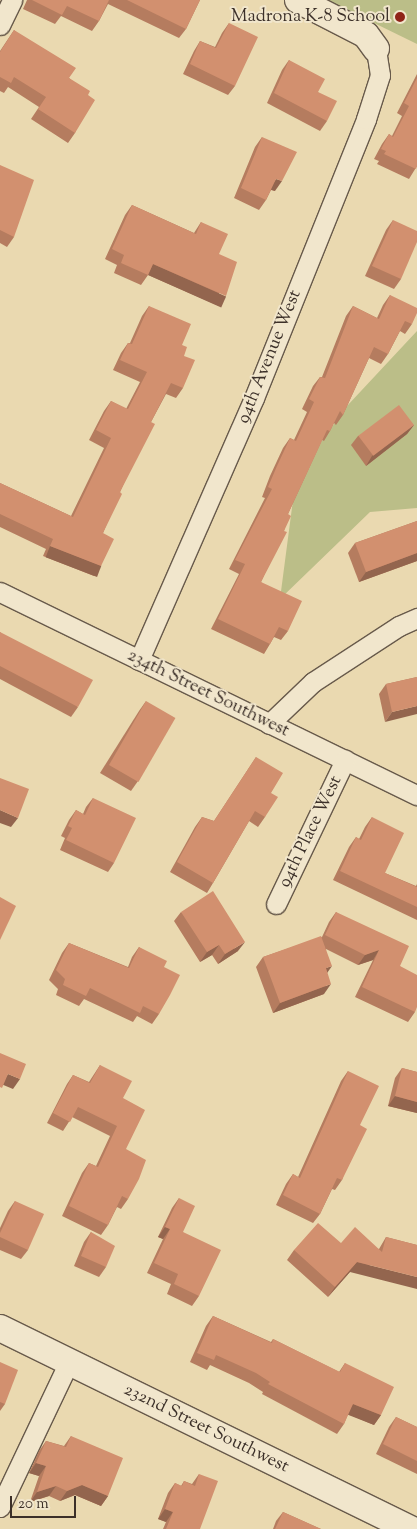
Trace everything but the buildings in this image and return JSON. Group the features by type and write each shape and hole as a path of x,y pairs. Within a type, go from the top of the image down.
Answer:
{"street":[{"path":"0,25 12,0"},
{"path":"298,0 366,35 376,49"},
{"name":"94th Avenue West","path":"139,660 254,398 366,119 380,75 376,49"},
{"name":"234th Street Southwest","path":"0,592 417,795"},
{"path":"269,724 313,682 398,626 417,618"},
{"name":"94th Place West","path":"276,904 345,760"},
{"name":"232nd Street Southwest","path":"0,1328 411,1529"},
{"path":"0,1507 69,1362"}],"green space":[{"path":"327,0 417,0 417,44"},
{"path":"417,331 417,508 370,512 280,599 296,477 347,406"}],"place":[{"name":"Madrona K-8 School","path":"400,17"}]}
